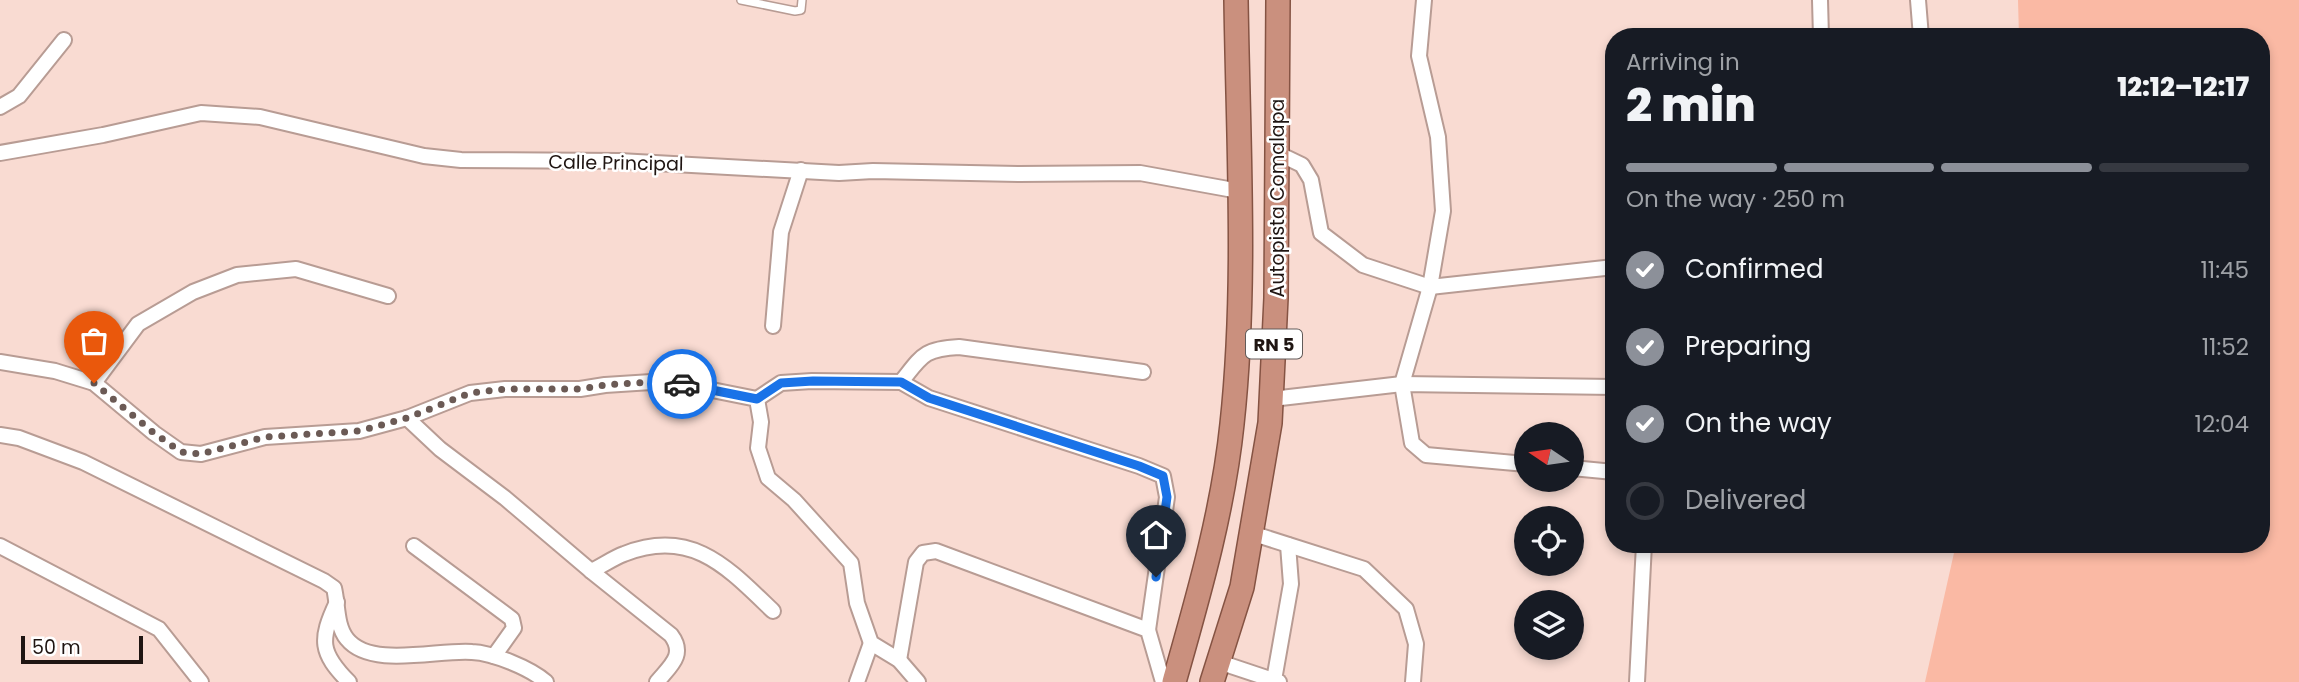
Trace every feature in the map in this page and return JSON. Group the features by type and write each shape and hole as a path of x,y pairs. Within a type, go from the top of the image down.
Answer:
{"highway":[{"name":"Autopista Comalapa","path":"1174,682 1209,556 1232,425 1239,320 1236,0"},
{"name":"Autopista Comalapa","path":"1215,672 1241,587 1270,423 1276,298 1278,0"}],"street":[{"path":"1424,0 1419,56 1438,137 1443,211 1430,287 1402,384 1412,443 1426,455 1514,463"},
{"path":"1820,0 1821,28"},
{"path":"1919,0 1921,28"},
{"path":"0,107 19,96 64,40"},
{"name":"Calle Principal","path":"0,153 103,135 201,113 260,117 384,148 461,160 619,161 839,173 1140,173 1239,191"},
{"path":"1277,153 1302,165 1311,180 1321,233 1363,265 1430,287 1605,268"},
{"path":"773,326 781,232 801,170"},
{"path":"94,383 138,324 193,292 237,275 296,269 388,296"},
{"path":"901,382 923,354 938,348 959,346 1143,372"},
{"path":"0,362 55,372 94,383 181,452 201,454 265,437 359,431 407,418 470,393 505,389 580,389 667,381 757,399 781,383 901,382 929,398 1163,476 1167,497 1148,630 1163,682"},
{"path":"1272,399 1402,384 1605,387"},
{"path":"757,399 761,422 758,448 768,478 794,500 850,563 857,603 871,643 857,682"},
{"path":"407,418 440,449 505,498 591,572 671,635 677,644 677,657 657,682"},
{"path":"0,435 83,462 324,581 334,588 340,625 348,640 366,652 386,656 472,652 494,656 539,676 546,682"},
{"path":"1584,469 1605,471"},
{"path":"1251,533 1364,569 1406,609 1416,644 1413,682"},
{"path":"1215,672 1277,681 1290,584 1289,545"},
{"path":"0,546 159,629 201,682"},
{"path":"414,546 512,619 514,628 494,656"},
{"path":"591,572 624,554 651,546 682,546 705,554 729,569 773,611"},
{"path":"899,660 916,562 923,553 936,551 1148,630"},
{"path":"1637,682 1644,553"},
{"path":"337,601 327,624 325,645 331,664 349,682"},
{"path":"871,643 899,660 918,682"}],"lane":[{"path":"741,0 795,11 801,10 802,0"}],"shaded area":[{"path":"2018,0 2299,0 2299,682 1925,682 1954,553 2270,553 2270,28 2019,28"}],"way so far":[{"path":"94,383 181,452 201,454 265,437 359,431 407,418 470,393 505,389 580,389 667,381 682,384"}],"route":[{"path":"682,384 757,399 781,383 901,382 929,398 1139,466 1163,476 1167,497 1156,577"}]}
